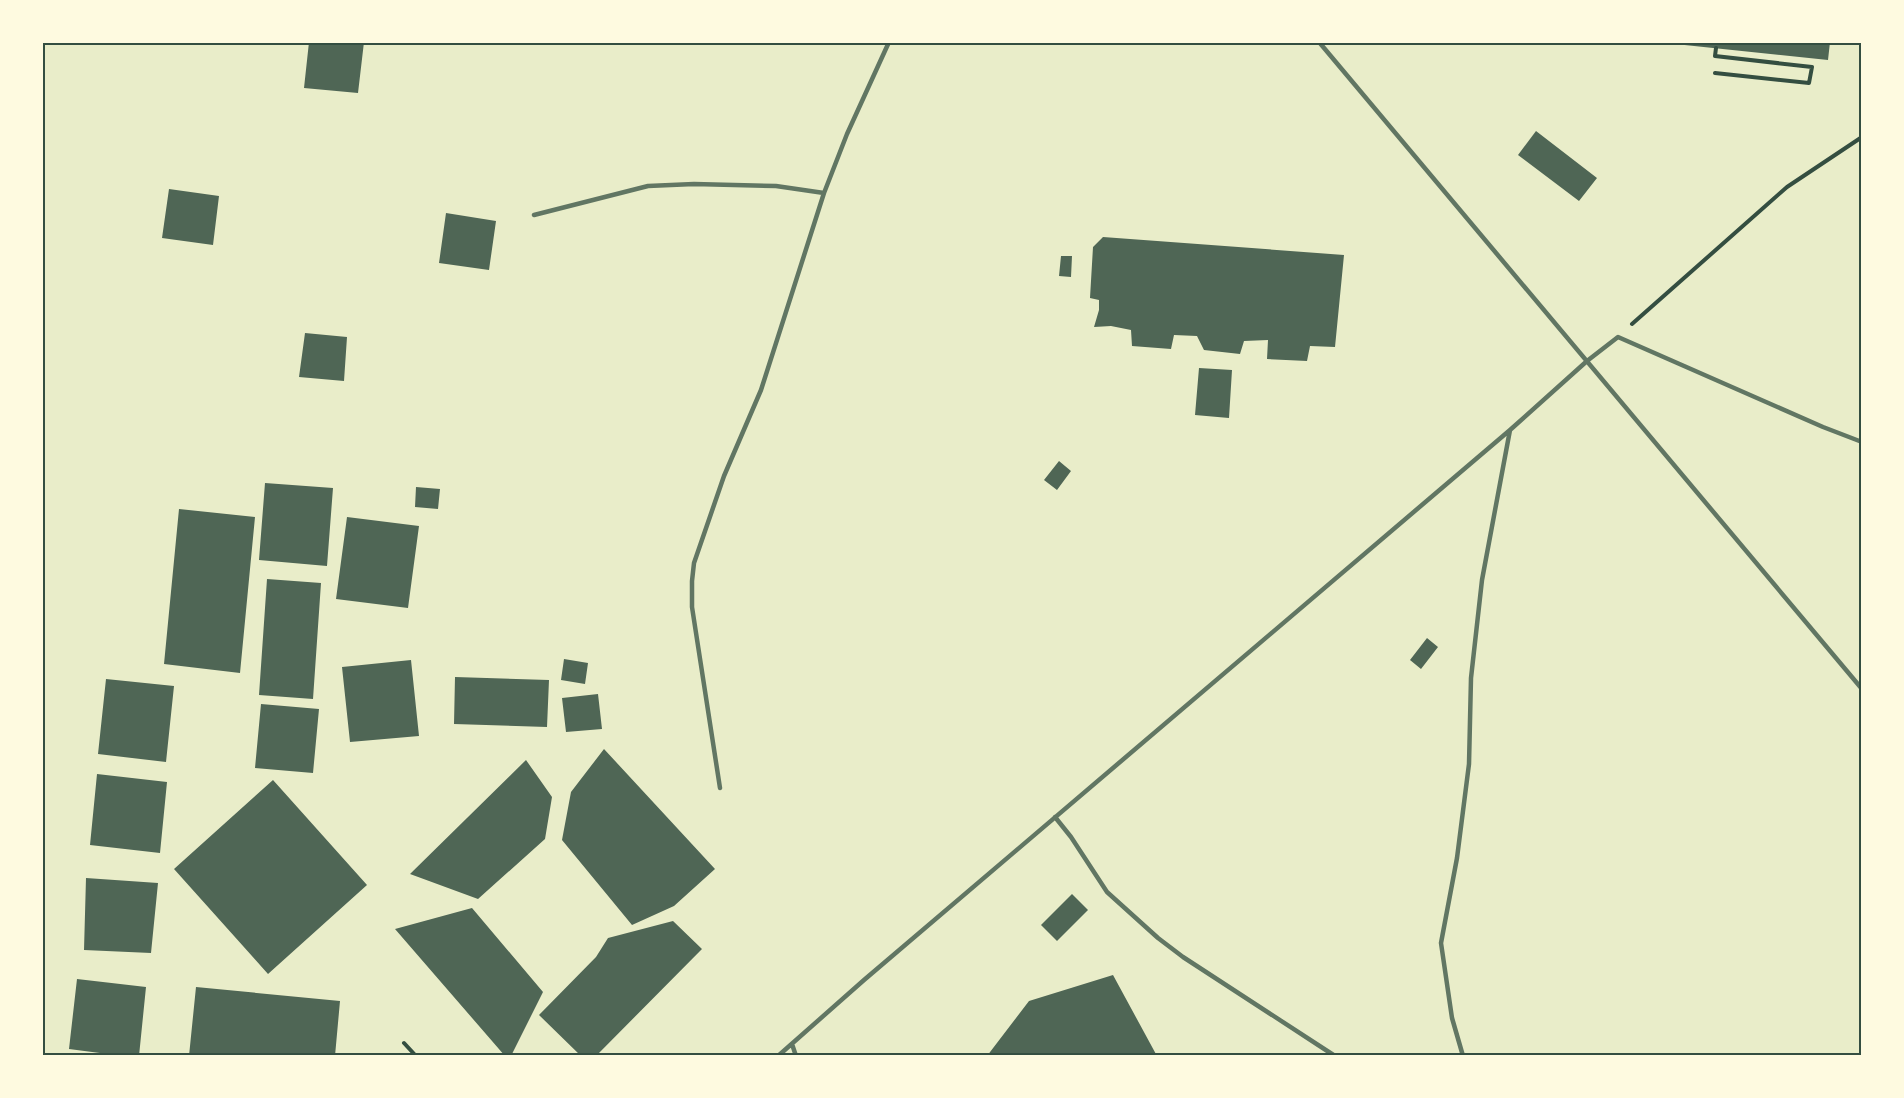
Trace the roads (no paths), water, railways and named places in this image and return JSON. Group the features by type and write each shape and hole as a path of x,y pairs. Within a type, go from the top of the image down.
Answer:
{"lane":[{"path":"720,788 692,607 694,563 724,476 761,390 824,193 847,134 889,42"},
{"path":"1319,42 1862,689"},
{"path":"534,215 648,186 694,184 776,186 824,193"},
{"path":"778,1056 864,980 1510,430 1587,361 1618,337 1862,442"},
{"path":"1463,1056 1452,1018 1441,943 1457,858 1469,764 1472,678 1482,580 1510,430"},
{"path":"1056,817 1107,892 1158,938 1183,957 1335,1056"},
{"path":"792,1044 796,1056"}]}
